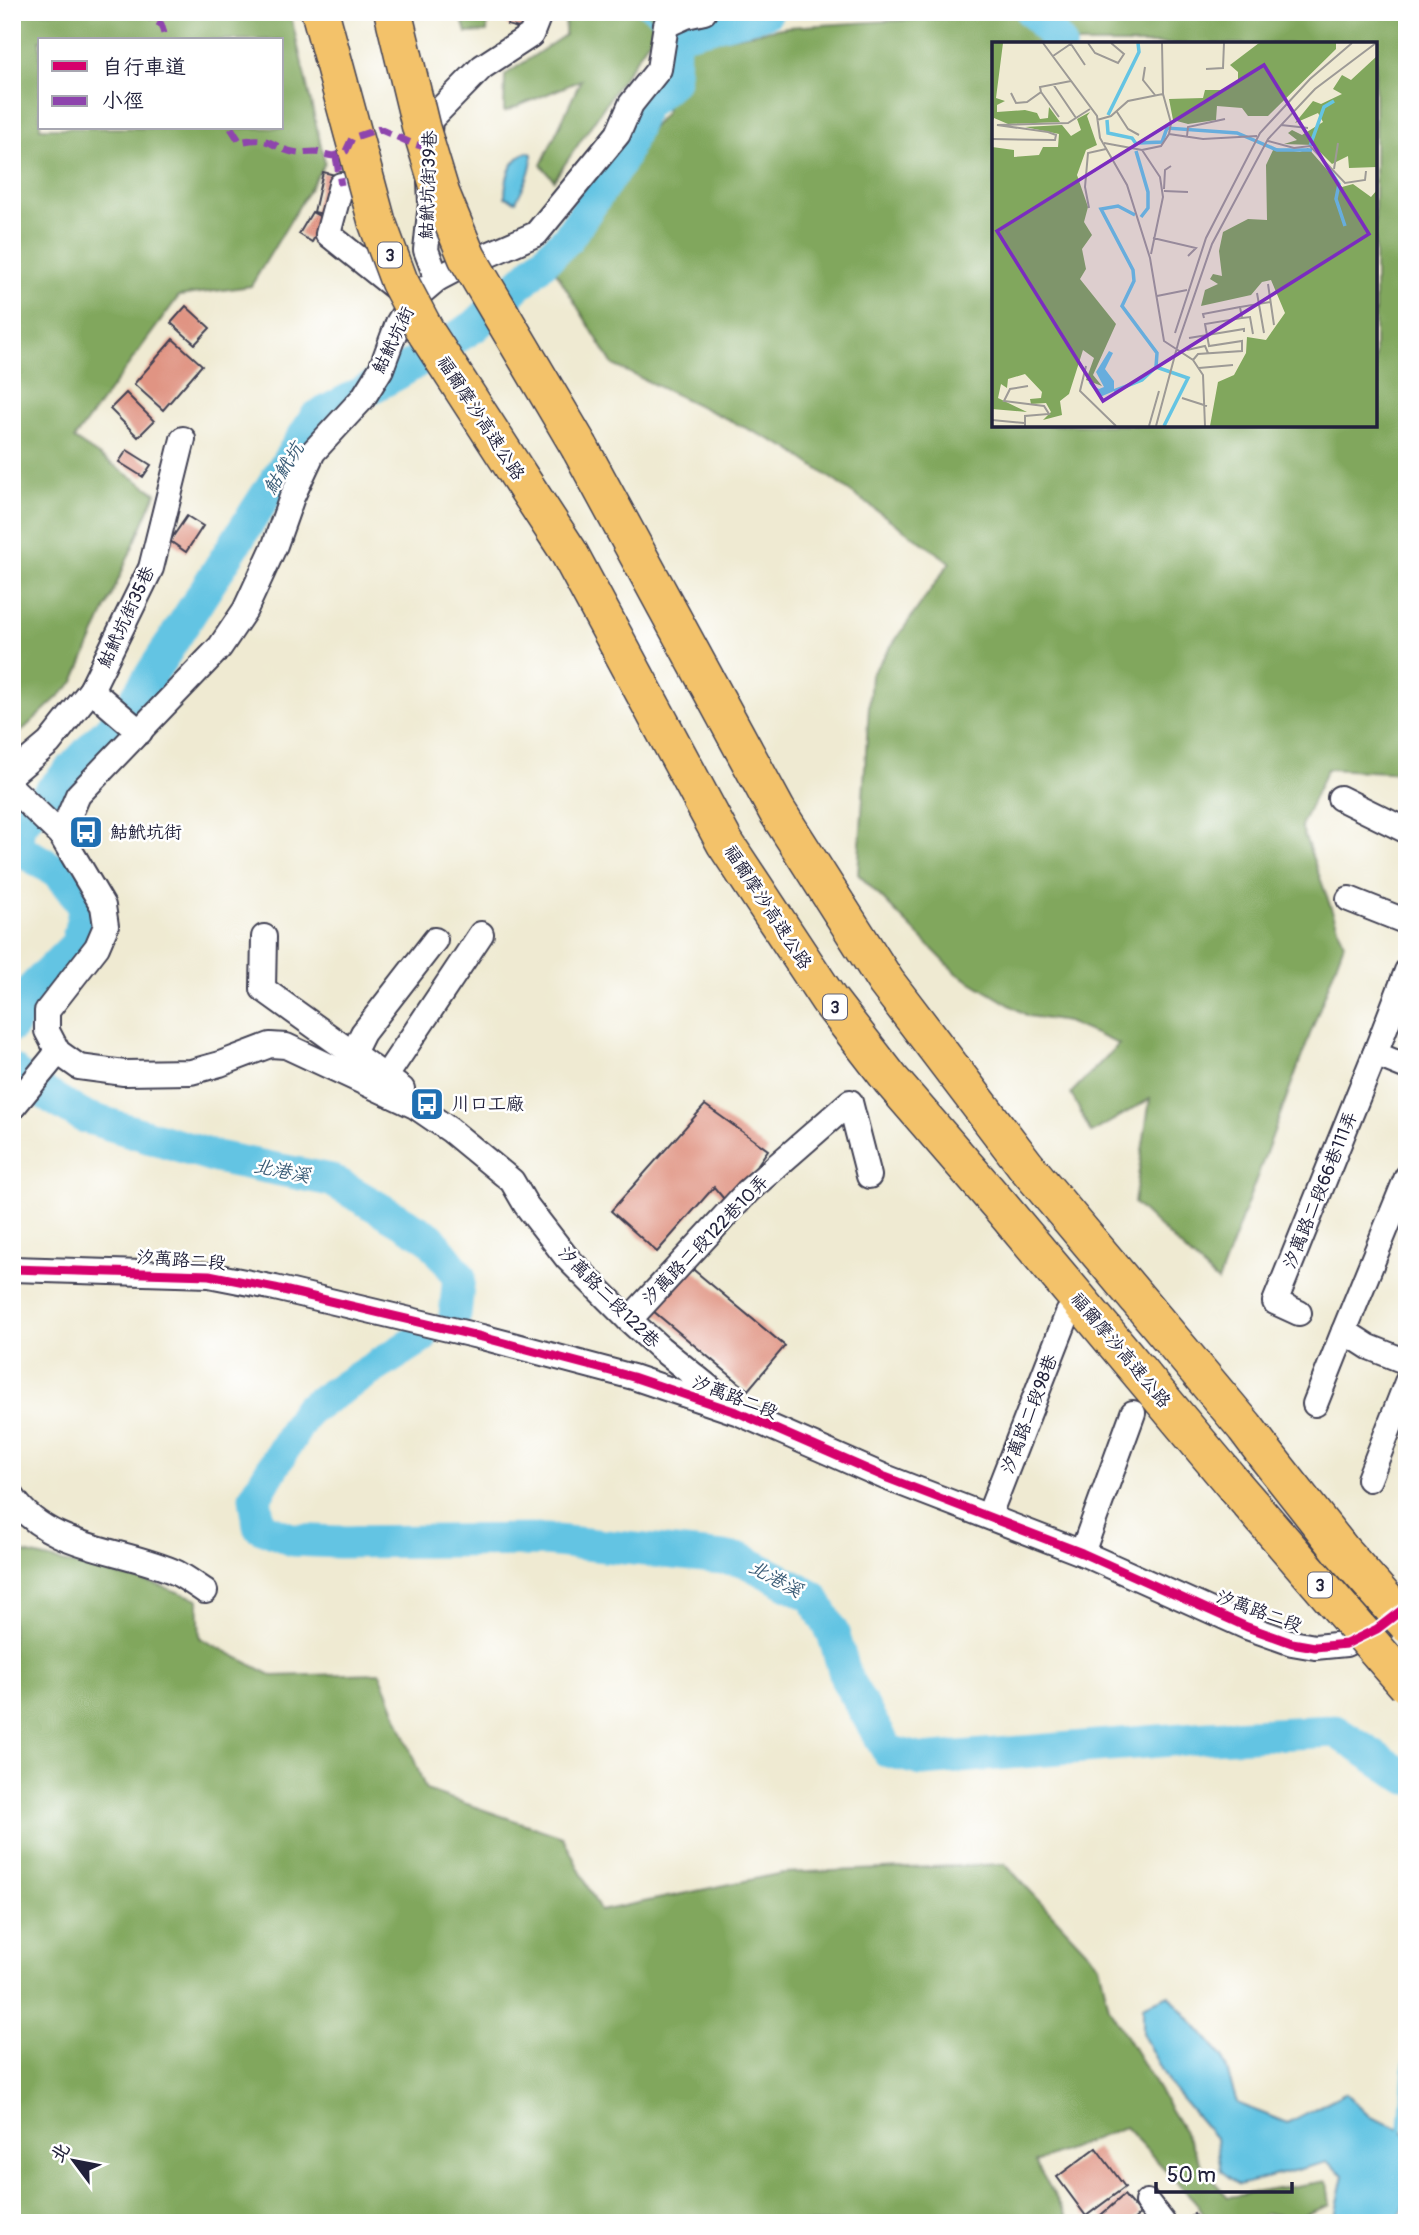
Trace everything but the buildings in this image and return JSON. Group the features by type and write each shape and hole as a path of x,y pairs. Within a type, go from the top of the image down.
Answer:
{"highway":[{"name":"福爾摩沙高速公路","path":"320,12 377,222 399,281 427,334 568,551 725,843 829,1000 891,1080 1407,1685"},
{"name":"3","path":"393,12 421,128 441,194 467,257 580,448 777,811 886,982 1026,1166 1245,1427 1340,1550 1407,1623"}],"street":[{"name":"鮕鮘坑街39巷","path":"437,279 426,250 431,203 428,137 430,120 482,67 531,35 540,12"},
{"name":"鮕鮘坑街","path":"61,835 78,795 220,647 245,610 313,452 363,398 381,369 398,323 411,301 437,279 536,233 618,135 631,104 659,69 666,25 704,12"},
{"path":"341,185 328,234 411,301"},
{"name":"鮕鮘坑街35巷","path":"12,774 49,743 91,690 151,568 183,439"},
{"path":"91,690 140,732"},
{"path":"12,789 61,835 83,868 103,906 106,926 97,947 47,1010 47,1031 58,1052 12,1108"},
{"path":"1340,798 1407,831"},
{"path":"1349,899 1407,922"},
{"path":"386,1076 481,934"},
{"path":"264,937 263,989 401,1087 415,1106"},
{"path":"353,1053 363,1033 435,940"},
{"path":"1407,971 1375,1054 1407,1067"},
{"name":"汐萬路二段122巷","path":"58,1052 79,1067 124,1073 191,1072 270,1045 286,1046 415,1106 450,1130 512,1181 526,1205 567,1258 660,1348 739,1413"},
{"name":"汐萬路二段66巷111弄","path":"1299,1313 1275,1302 1375,1054"},
{"name":"汐萬路二段122巷10弄","path":"629,1320 748,1191 850,1102 869,1177"},
{"path":"1315,1404 1407,1177"},
{"name":"汐萬路二段","path":"12,1269 209,1275 482,1337 632,1377 739,1413 885,1477 989,1515 1082,1553 1247,1627 1292,1643 1315,1647 1346,1644 1377,1629 1407,1606"},
{"name":"汐萬路二段98巷","path":"989,1515 1068,1313"},
{"path":"1344,1331 1369,1347 1407,1362"},
{"path":"1369,1479 1407,1382"},
{"path":"1082,1553 1133,1413"},
{"path":"12,1496 23,1513 66,1538 176,1573 205,1591"},
{"path":"1147,2202 1163,2223"}],"green space":[{"path":"12,12 290,12 325,163 251,286 179,296 74,439 156,493 74,682 12,740"},
{"path":"460,12 488,12 487,32 466,33"},
{"path":"566,12 668,12 554,180 541,165 581,80 504,112 505,75 565,35"},
{"path":"982,12 1407,12 1407,773 1327,769 1301,826 1344,943 1218,1282 1134,1203 1150,1099 1091,1133 1071,1093 1119,1044 1067,1022 1028,1016 956,973 858,874 871,675 950,562 788,448 613,365 544,252 666,112 672,48 787,27 973,16"},
{"path":"12,1550 155,1584 198,1599 200,1638 273,1676 380,1673 426,1790 563,1837 600,1911 783,1873 1005,1864 1099,1964 1109,2008 1190,2142 1204,2171 1228,2197 1327,2181 1330,2205 1295,2218 1267,2213 1251,2223 1209,2223 1195,2201 1125,2127 1035,2162 1071,2223 12,2223"}],"water":[{"path":"527,152 532,154 531,166 516,201 505,197 507,177 516,160"},
{"path":"1169,1995 1223,2057 1237,2103 1287,2123 1345,2093 1370,2117 1401,2129 1407,2135 1407,2203 1396,2223 1325,2223 1335,2216 1344,2175 1327,2162 1239,2185 1221,2171 1216,2139 1169,2084 1143,2035 1143,2006"}],"waterway":[{"path":"639,12 660,26"},
{"name":"鮕鮘坑","path":"12,1026 28,993 77,944 85,907 58,872 16,847 19,825 131,706 316,417 397,374 475,326 567,239 621,160 644,105 673,80 674,35 767,12"},
{"name":"鮕鮘坑","path":"1032,12 1058,42"},
{"name":"北港溪","path":"12,1070 20,1078"},
{"name":"北港溪","path":"44,1093 82,1116 216,1157 331,1180 430,1238 459,1276 455,1315"},
{"name":"北港溪","path":"421,1338 307,1410 255,1497 259,1526 293,1540 546,1540 743,1560 813,1597 833,1633 847,1680 888,1751 922,1760 1209,1737 1335,1731 1407,1778"},
{"path":"1401,2129 1407,2038"}],"marked path":[{"path":"139,12 161,24 165,38"},
{"path":"232,130 240,142 266,141 289,151 315,152 330,156 346,151 352,138 379,129 428,148"},
{"path":"336,157 341,185"}],"cycle path":[{"path":"12,1269 209,1275 482,1337 633,1377 739,1413 885,1477 1082,1553 1247,1627 1292,1643 1315,1647 1346,1644 1377,1629 1407,1606"}],"place":[{"name":"鮕鮘坑街","path":"86,832"},
{"name":"川口工廠","path":"427,1104"}]}
